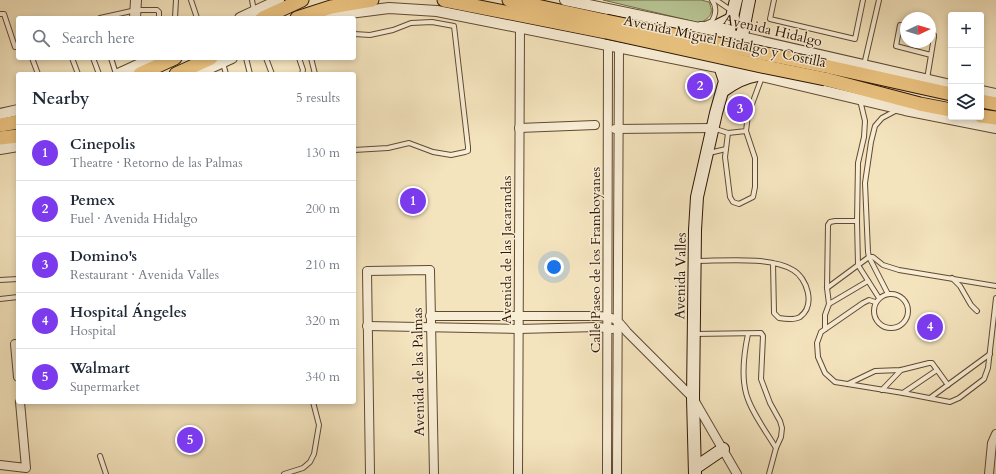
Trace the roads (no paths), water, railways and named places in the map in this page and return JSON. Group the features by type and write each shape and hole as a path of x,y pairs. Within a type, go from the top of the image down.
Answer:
{"main road":[{"path":"258,15 302,0"},
{"path":"311,16 331,13 372,0"},
{"name":"Avenida Miguel Hidalgo y Costilla","path":"444,0 606,26"},
{"name":"Avenida Miguel Hidalgo y Costilla","path":"509,0 606,26 825,73 948,94"},
{"path":"723,86 721,69 736,0"},
{"path":"749,0 747,39 750,74"},
{"path":"712,31 733,15"},
{"path":"137,68 167,60"},
{"path":"182,72 219,60"},
{"name":"Avenida Miguel Hidalgo y Costilla","path":"825,73 920,104 948,109"},
{"path":"723,86 750,74"},
{"path":"723,86 750,74"},
{"name":"Avenida Valles","path":"695,471 693,398 697,197 723,86"},
{"path":"984,102 996,104"},
{"path":"984,116 996,118"},
{"path":"0,125 16,122"},
{"path":"0,138 16,136"},
{"path":"695,471 723,449"}],"street":[{"path":"258,15 279,0"},
{"name":"Avenida Hidalgo","path":"565,0 728,34 948,84"},
{"path":"331,13 389,8 437,11 750,74 900,109 996,128"},
{"name":"Avenida de las Jacarandas","path":"518,474 520,27"},
{"path":"708,66 712,62 714,49 715,36 712,31"},
{"name":"Calle Paseo de los Framboyanes","path":"607,474 608,46"},
{"name":"Calle Paseo de los Framboyanes","path":"617,474 619,48"},
{"path":"124,72 137,68 150,60"},
{"path":"200,72 220,60"},
{"path":"608,81 619,80"},
{"path":"984,92 996,94"},
{"path":"0,114 16,110"},
{"path":"519,128 594,125"},
{"path":"608,129 713,128"},
{"path":"0,149 16,146"},
{"name":"Avenida de las Palmas","path":"367,326 368,271 430,270 434,474"},
{"path":"430,316 608,317 618,320 627,332 693,398 737,474"},
{"path":"370,474 367,326 518,329 608,328 627,332"},
{"path":"15,344 16,355"},
{"path":"3,468 26,468 20,404"},
{"path":"989,474 992,443 996,434"}],"lane":[{"path":"175,16 176,0"},
{"path":"191,0 196,16"},
{"path":"252,0 258,15"},
{"path":"682,25 705,24 712,21 715,16 716,9 712,0"},
{"path":"716,0 733,15"},
{"path":"774,0 770,19 855,39 863,0"},
{"path":"864,66 879,0"},
{"path":"108,16 136,9 157,10 159,12 159,16"},
{"path":"0,14 4,14 15,47"},
{"path":"356,150 388,148 409,143 433,152 451,155 468,150 454,26 454,14"},
{"path":"356,34 370,34 393,30 411,23 432,22 454,26"},
{"path":"900,25 896,46 900,47"},
{"path":"904,48 931,55"},
{"path":"927,80 932,48"},
{"path":"33,60 37,72"},
{"path":"73,60 77,72"},
{"path":"94,60 98,72"},
{"path":"112,60 116,72"},
{"path":"222,60 225,72"},
{"path":"246,60 250,72"},
{"path":"267,60 271,72"},
{"path":"300,60 302,72"},
{"path":"311,60 314,72"},
{"path":"728,133 725,157 730,197 733,202 739,204 753,197 755,187 754,158 746,131 750,74"},
{"path":"860,99 865,121 864,137 858,163 858,265 879,298"},
{"path":"888,294 869,257 865,183 875,126 882,118 900,109"},
{"path":"713,128 728,133 746,131"},
{"path":"707,153 726,149"},
{"path":"825,330 825,315 829,304 827,288 828,226 830,222 835,221 857,221"},
{"path":"827,288 845,273 869,257 873,257 883,265 899,270 996,286"},
{"path":"695,262 735,260 772,263 792,269 804,281 808,292 807,307 800,317 779,318 774,313 772,263"},
{"path":"952,278 963,290 971,305 977,311"},
{"path":"0,280 16,279"},
{"path":"829,304 868,281"},
{"path":"888,294 900,296 907,305 907,317 900,326 889,329 883,328 878,324 873,314 876,302 879,298 888,294"},
{"path":"0,299 16,297"},
{"path":"876,302 869,300 863,303 821,332 817,343 818,357 826,373 835,382 950,402 959,398 984,379 988,368 996,298"},
{"path":"694,334 761,333 763,336 761,379 782,428 781,437 776,448 769,474"},
{"path":"748,334 744,352 746,394 758,420 776,448"},
{"path":"930,398 990,354"},
{"path":"848,384 875,371 901,370 932,363 948,385"},
{"path":"882,390 901,370"},
{"path":"903,393 937,370"},
{"path":"284,474 303,468 310,462 314,454 319,425 314,404"},
{"path":"100,456 106,474"}],"place":[{"name":"Pemex","path":"700,86"},
{"name":"Domino's","path":"740,109"},
{"name":"Cinepolis","path":"413,201"},
{"name":"Hospital Ángeles","path":"930,327"},
{"name":"Walmart","path":"190,440"}]}
